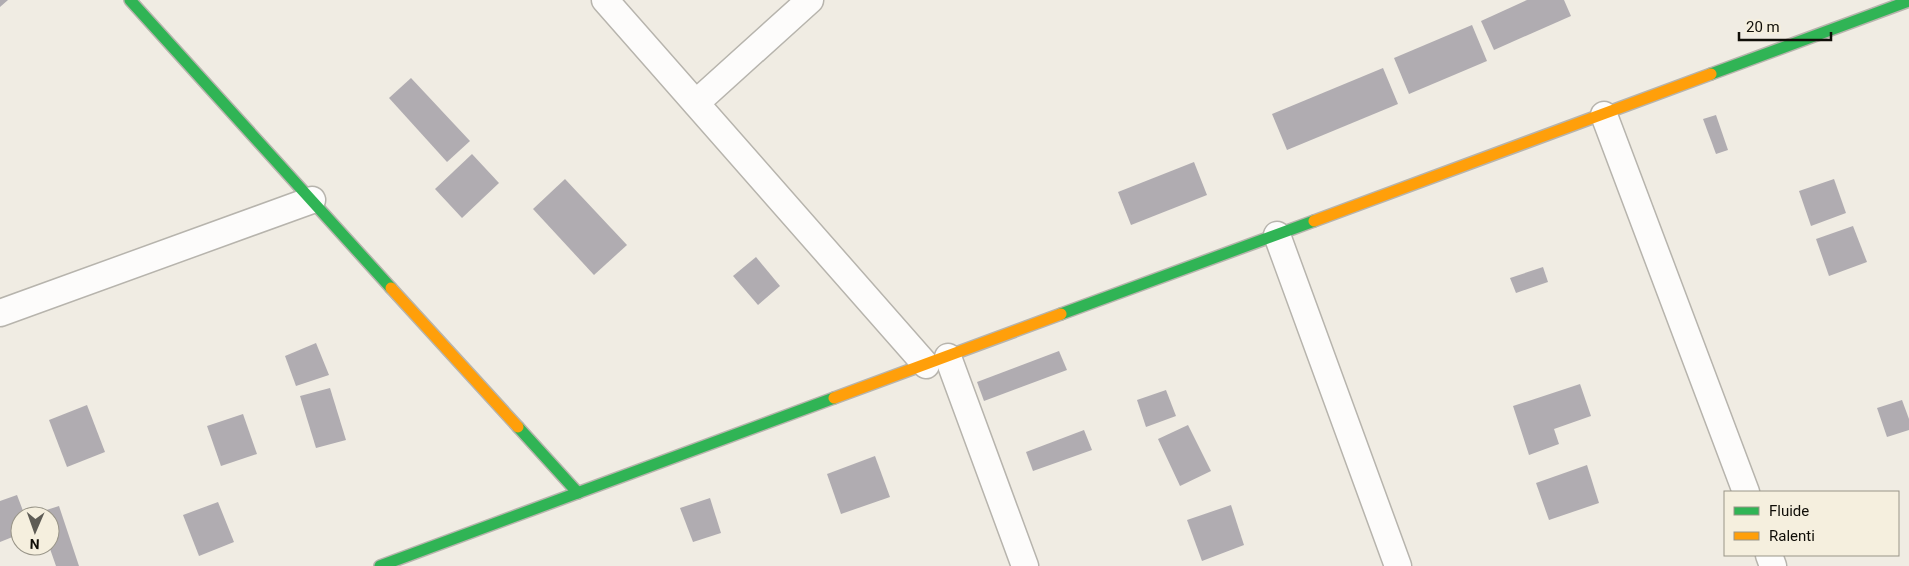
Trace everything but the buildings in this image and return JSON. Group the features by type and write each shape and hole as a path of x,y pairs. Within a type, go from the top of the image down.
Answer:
{"street":[{"path":"130,0 578,493"},
{"path":"605,0 696,103 937,361 1024,566"},
{"path":"696,103 810,0"},
{"path":"380,566 1909,1"},
{"path":"1604,115 1746,491"},
{"path":"0,312 312,200"},
{"path":"1277,235 1398,566"}],"traffic: fast":[{"path":"130,0 391,288"},
{"path":"1711,74 1909,1"},
{"path":"1061,314 1314,221"},
{"path":"380,566 834,398"},
{"path":"518,427 578,493"}],"traffic: slow":[{"path":"1314,221 1711,74"},
{"path":"391,288 518,427"},
{"path":"834,398 1061,314"}]}
